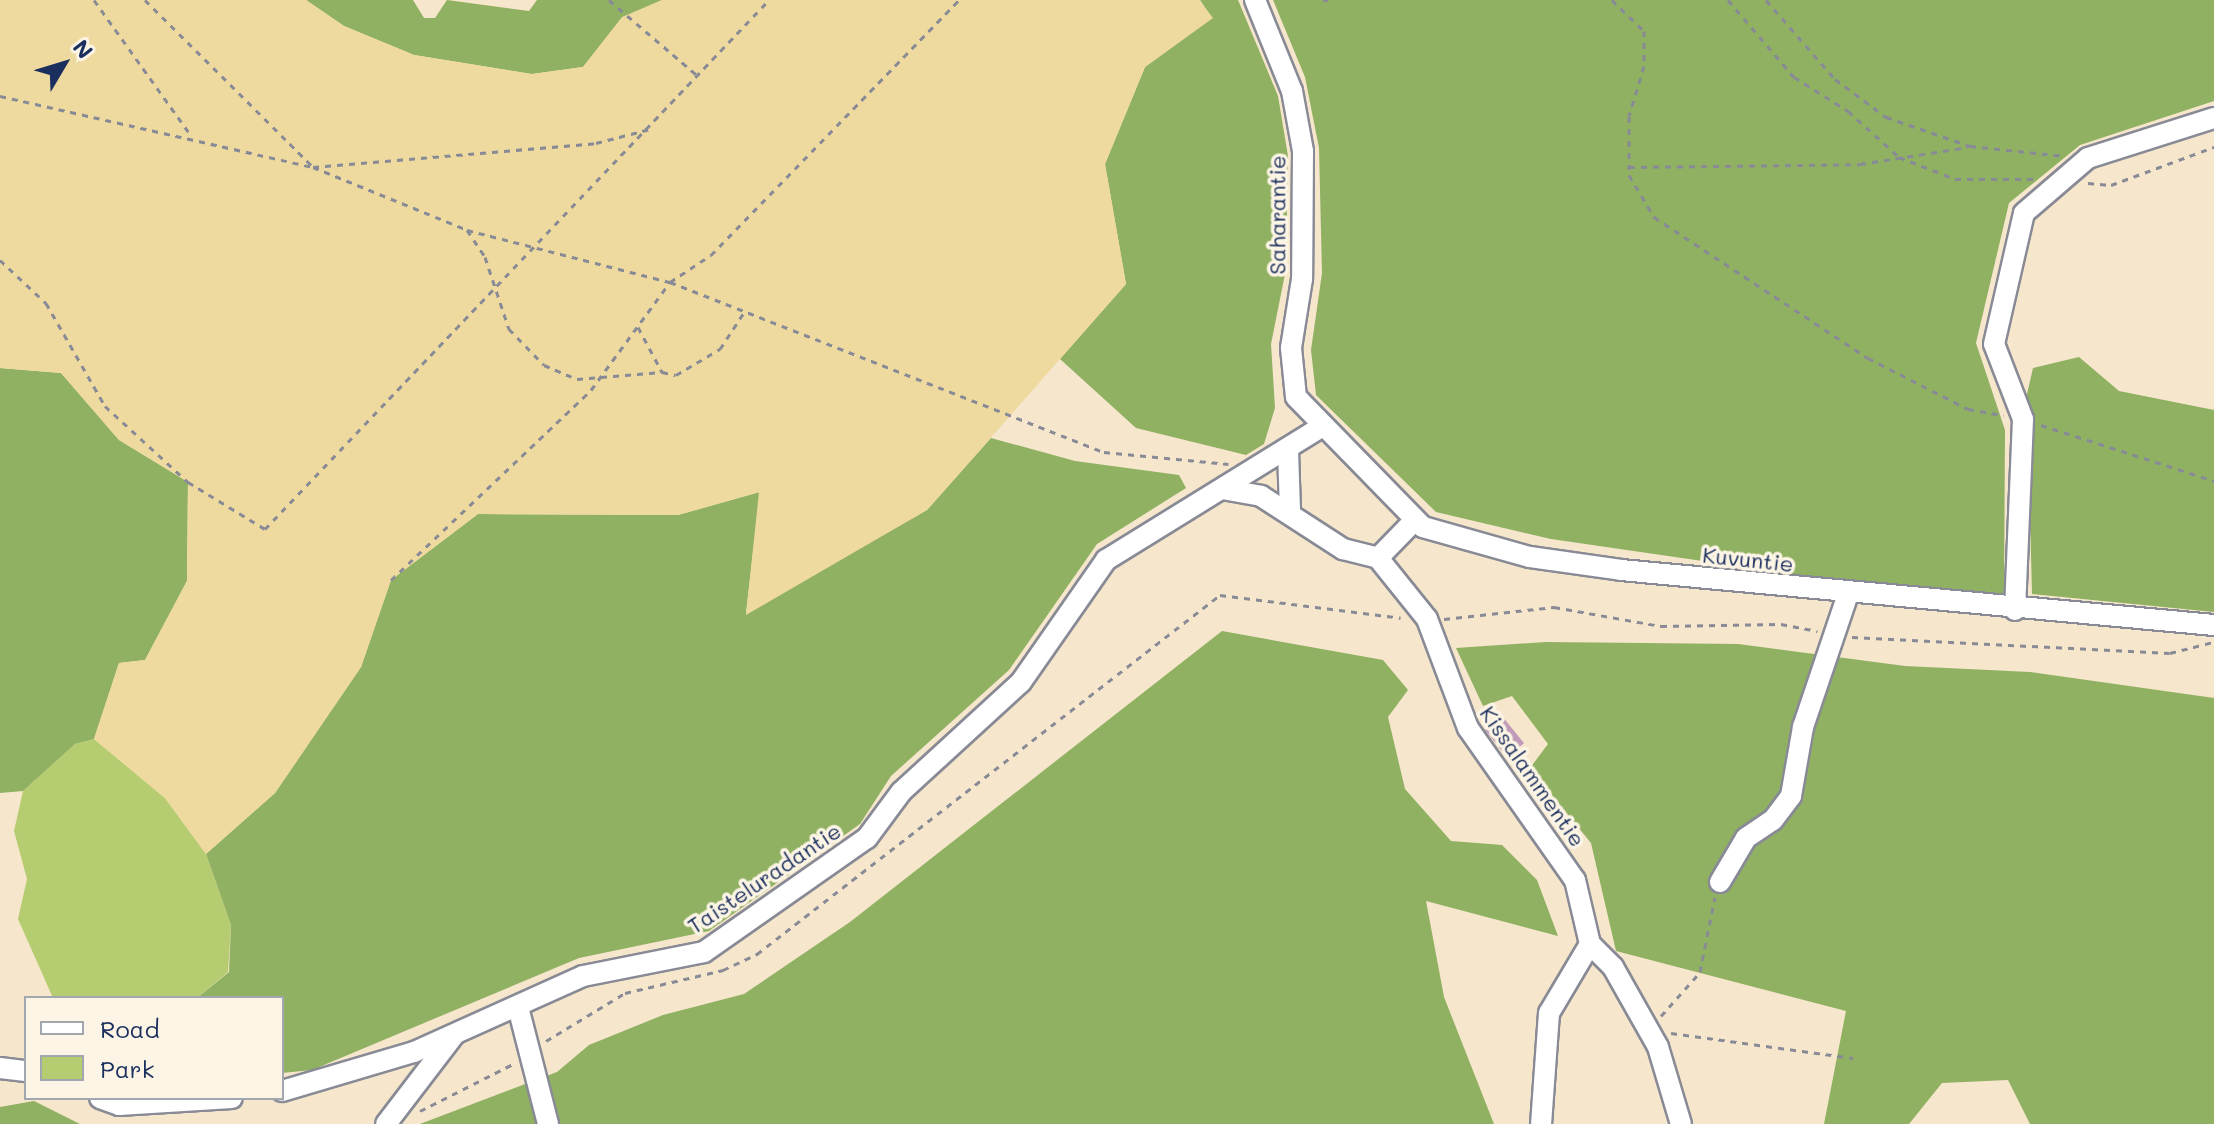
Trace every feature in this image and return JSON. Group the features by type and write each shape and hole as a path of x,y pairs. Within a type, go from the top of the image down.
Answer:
{"street":[{"name":"Saharantie","path":"1255,0 1292,91 1303,151 1302,279 1291,348 1296,397 1320,428"},
{"path":"2015,610 2023,419 1994,344 2024,213 2088,158 2214,118"},
{"name":"Taisteluradantie","path":"284,1090 454,1035 583,976 704,952 867,838 901,792 1021,682 1106,560 1320,428"},
{"name":"Kuvuntie","path":"1320,428 1415,520 1530,557 1848,594 2214,625"},
{"path":"1288,450 1290,510"},
{"path":"1222,489 1290,510 1343,549 1378,558 1415,520"},
{"name":"Kissalammentie","path":"1378,558 1427,619 1468,728 1575,880 1590,944"},
{"path":"1720,882 1746,838 1773,820 1791,796 1833,634 1848,594"},
{"path":"1541,1124 1549,1013 1590,944 1613,967 1648,1029 1681,1124"},
{"path":"518,1007 548,1124"},
{"path":"387,1122 454,1035"},
{"path":"0,1068 24,1071"},
{"path":"105,1100 119,1105 200,1100"}],"path":[{"path":"94,0 190,134"},
{"path":"145,0 313,167 596,143 650,129"},
{"path":"609,0 699,77"},
{"path":"0,260 46,303 105,406 188,482 265,529 532,247 650,129 769,0"},
{"path":"391,580 603,373 670,282 711,255 959,0"},
{"path":"1612,0 1644,31 1644,66 1629,116 1629,167 1654,217 1707,258 1868,358 1968,409 2023,419 2214,481"},
{"path":"1728,0 1794,77 1848,111 1899,157 1955,179 2062,180 2111,185 2214,147"},
{"path":"1766,0 1835,79 1886,117 1970,146 2088,158"},
{"path":"0,96 190,134 313,167 467,230 670,282 1104,452 1221,462 1253,472"},
{"path":"1629,167 1860,164 1970,146"},
{"path":"467,230 485,257 492,289 509,329 544,365 577,379 603,373 662,372 701,366 745,311"},
{"path":"638,327 662,372"},
{"path":"387,1122 499,1074 612,998 757,954 1220,595 1427,619 1554,607 1661,626 1781,624 1920,645 2170,653 2195,652 2214,638"},
{"path":"1648,1029 1700,972 1720,882"},
{"path":"1648,1029 1853,1058"}],"green space":[{"path":"306,0 413,0 424,18 435,18 447,0 529,11 537,0 662,0 622,18 583,67 532,74 414,55 344,26"},
{"path":"1200,0 1238,0 1278,96 1288,156 1286,269 1271,344 1275,408 1264,444 1246,455 1136,428 1060,359 1126,284 1105,164 1145,67 1212,18"},
{"path":"1273,0 2214,0 2214,101 2080,145 2009,203 1976,343 2005,430 2004,594 1826,579 1551,539 1436,512 1316,395 1311,350 1322,273 1319,148 1305,77"},
{"path":"2079,357 2119,391 2214,410 2214,612 2032,594 2027,394 2033,368"},
{"path":"0,368 61,373 119,440 188,482 187,581 145,660 119,663 94,739 75,744 23,791 0,793"},
{"path":"991,438 1075,461 1179,475 1186,488 1097,544 1009,670 891,776 860,824 709,931 579,958 312,1070 284,1073 284,996 199,996 229,972 231,925 206,854 275,793 361,667 391,580 478,514 678,515 760,492 746,613 927,510"},
{"path":"1222,631 1383,660 1408,690 1388,717 1405,789 1451,841 1502,845 1537,880 1558,936 1426,901 1444,997 1494,1124 420,1124 557,1072 589,1045 663,1015 744,994 850,922"},
{"path":"1546,642 1738,644 1905,666 2030,672 2214,698 2214,1124 2030,1124 2008,1080 1942,1083 1909,1124 1824,1124 1846,1011 1616,951 1591,843 1530,768 1548,744 1512,696 1483,706 1456,648"},
{"path":"94,739 165,798 206,854 231,925 228,972 199,996 52,996 18,919 27,879 14,831 23,791 75,744"},
{"path":"34,1101 80,1124 0,1124 0,1107"}],"sand":[{"path":"0,0 306,0 344,26 414,55 532,74 583,67 622,17 662,0 1199,0 1213,18 1145,67 1105,164 1126,284 927,510 746,615 759,492 678,515 478,514 391,580 361,667 275,793 206,854 165,798 94,739 119,663 145,660 187,581 188,482 119,440 61,373 0,368"}],"building":[{"path":"1502,716 1524,743 1507,757 1485,730"}]}
